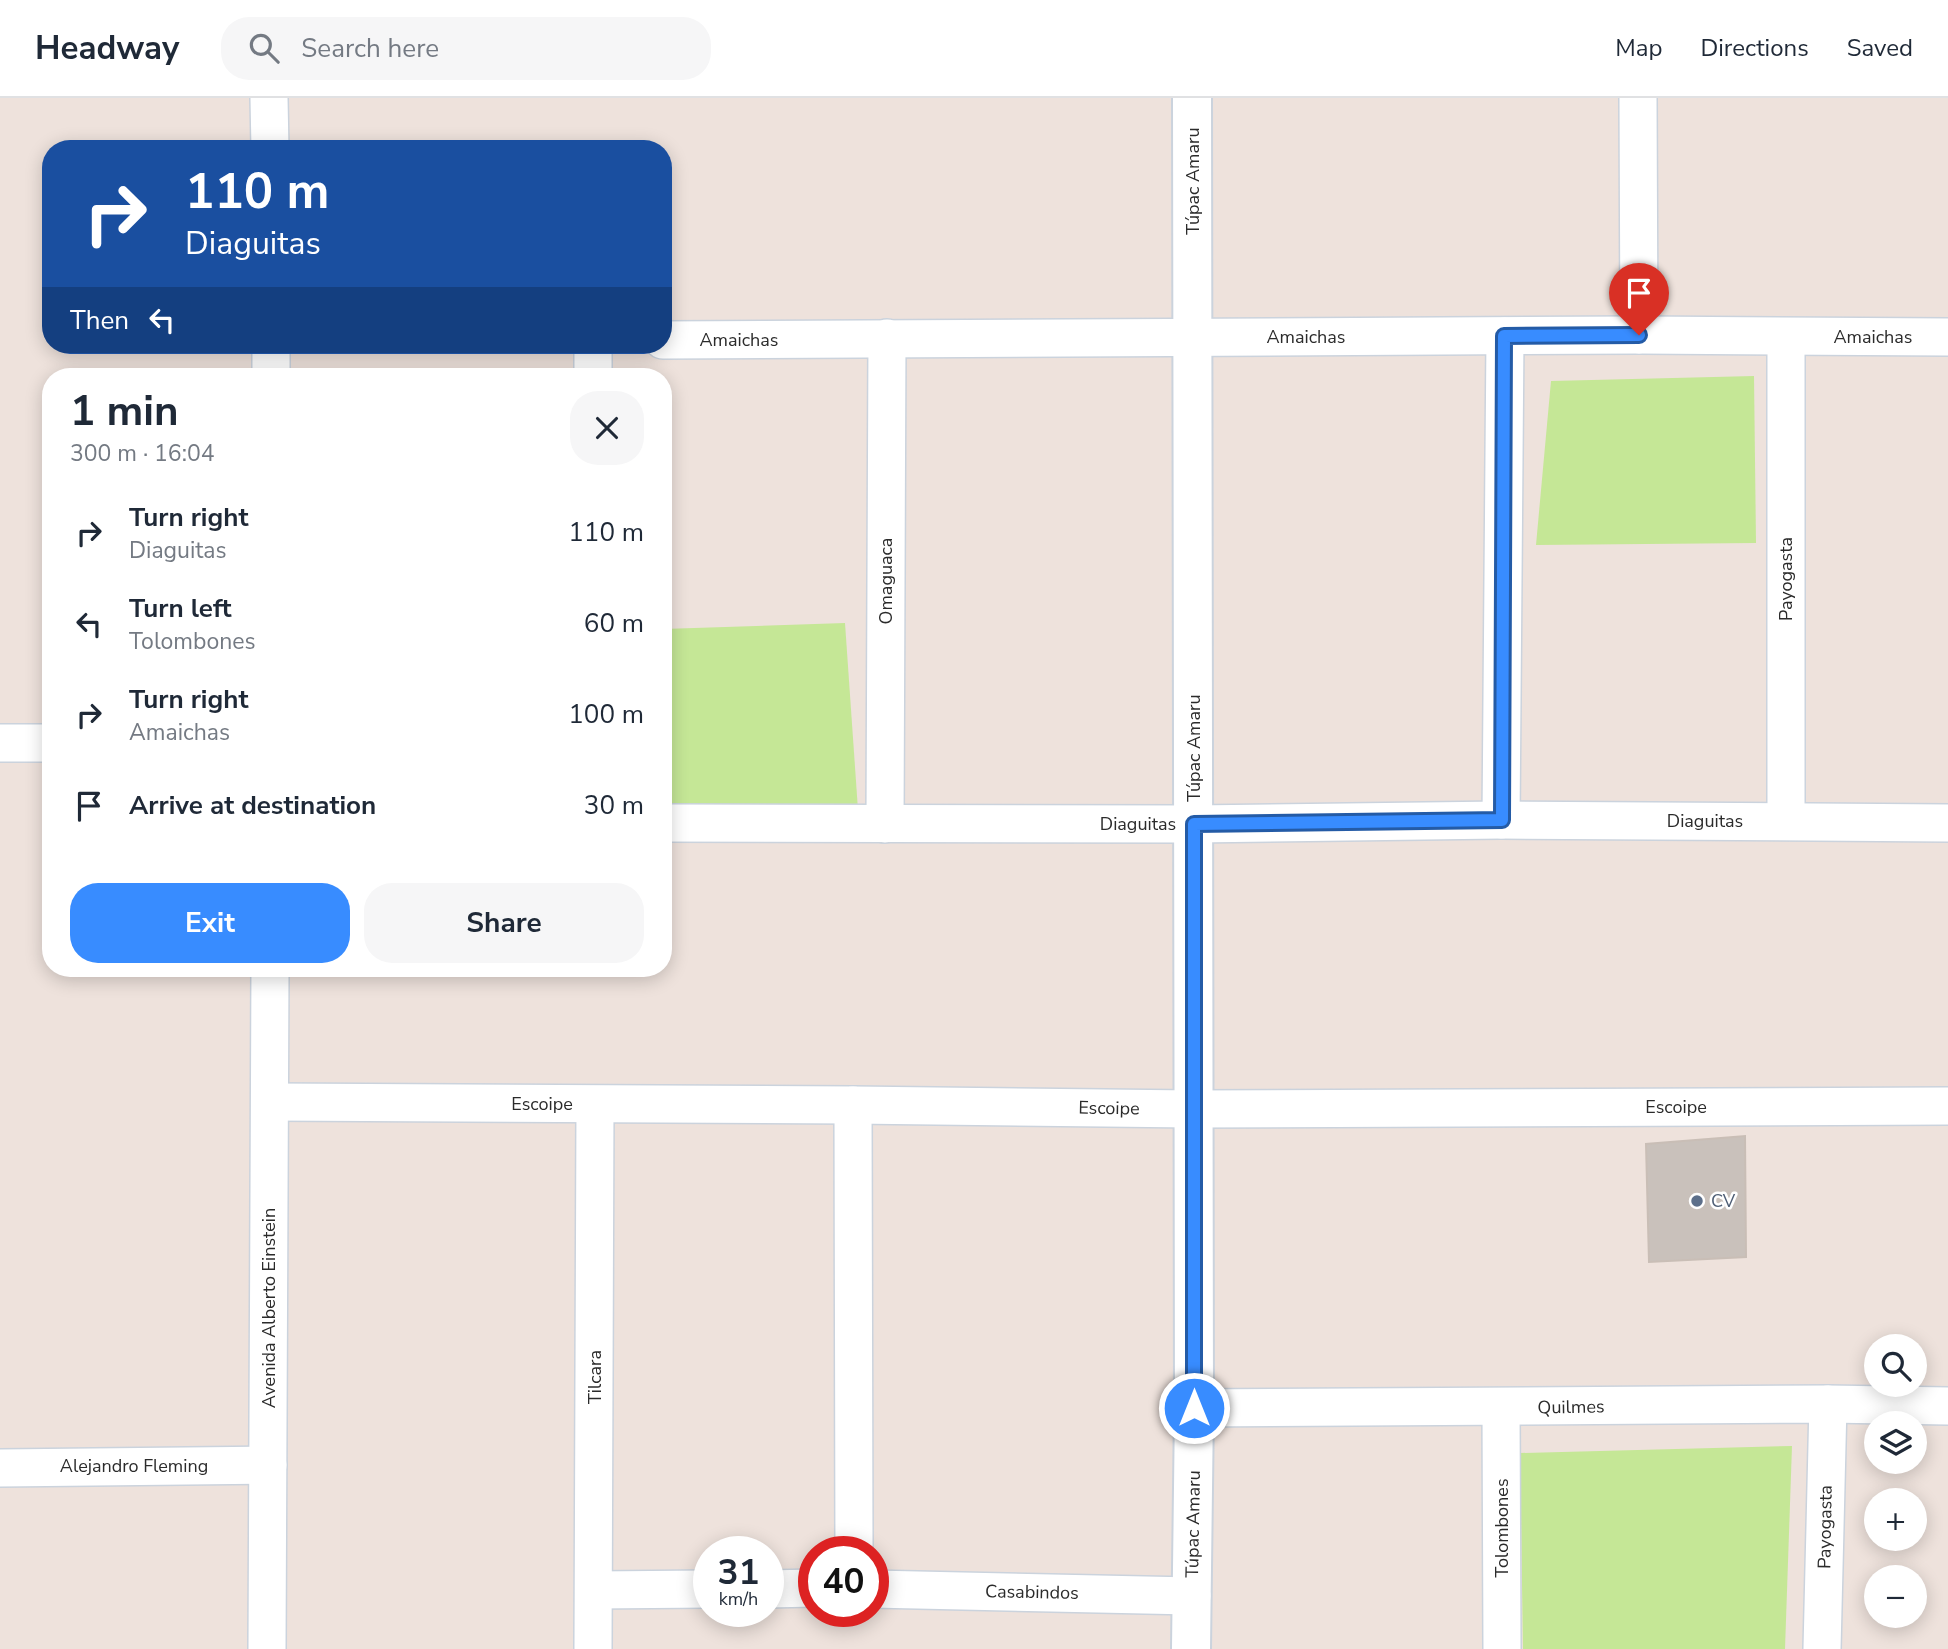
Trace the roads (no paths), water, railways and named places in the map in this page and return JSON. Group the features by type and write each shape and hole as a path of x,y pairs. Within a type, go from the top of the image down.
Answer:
{"street":[{"path":"269,98 270,140"},
{"name":"Túpac Amaru","path":"1191,1649 1194,1408 1192,98"},
{"path":"1638,98 1639,335"},
{"name":"Amaichas","path":"672,340 1639,335 1948,337"},
{"path":"1502,820 1504,336"},
{"name":"Payogasta","path":"1786,337 1786,821"},
{"name":"Omaguaca","path":"885,824 887,338"},
{"path":"0,743 42,743"},
{"name":"Diaguitas","path":"672,823 1194,824 1502,820 1948,823"},
{"name":"Avenida Alberto Einstein","path":"267,1649 270,977"},
{"name":"Escoipe","path":"270,1102 1194,1110 1948,1106"},
{"name":"Tilcara","path":"593,1649 595,1105"},
{"path":"853,1105 854,1536"},
{"name":"Payogasta","path":"1822,1649 1828,1404"},
{"name":"Quilmes","path":"1194,1408 1828,1404 1948,1406"},
{"name":"Tolombones","path":"1502,1408 1502,1649"},
{"name":"Alejandro Fleming","path":"0,1468 268,1465"},
{"path":"594,1590 693,1589"},
{"name":"Casabindos","path":"889,1589 1192,1596"}],"place":[{"name":"CV","path":"1697,1201"}]}
